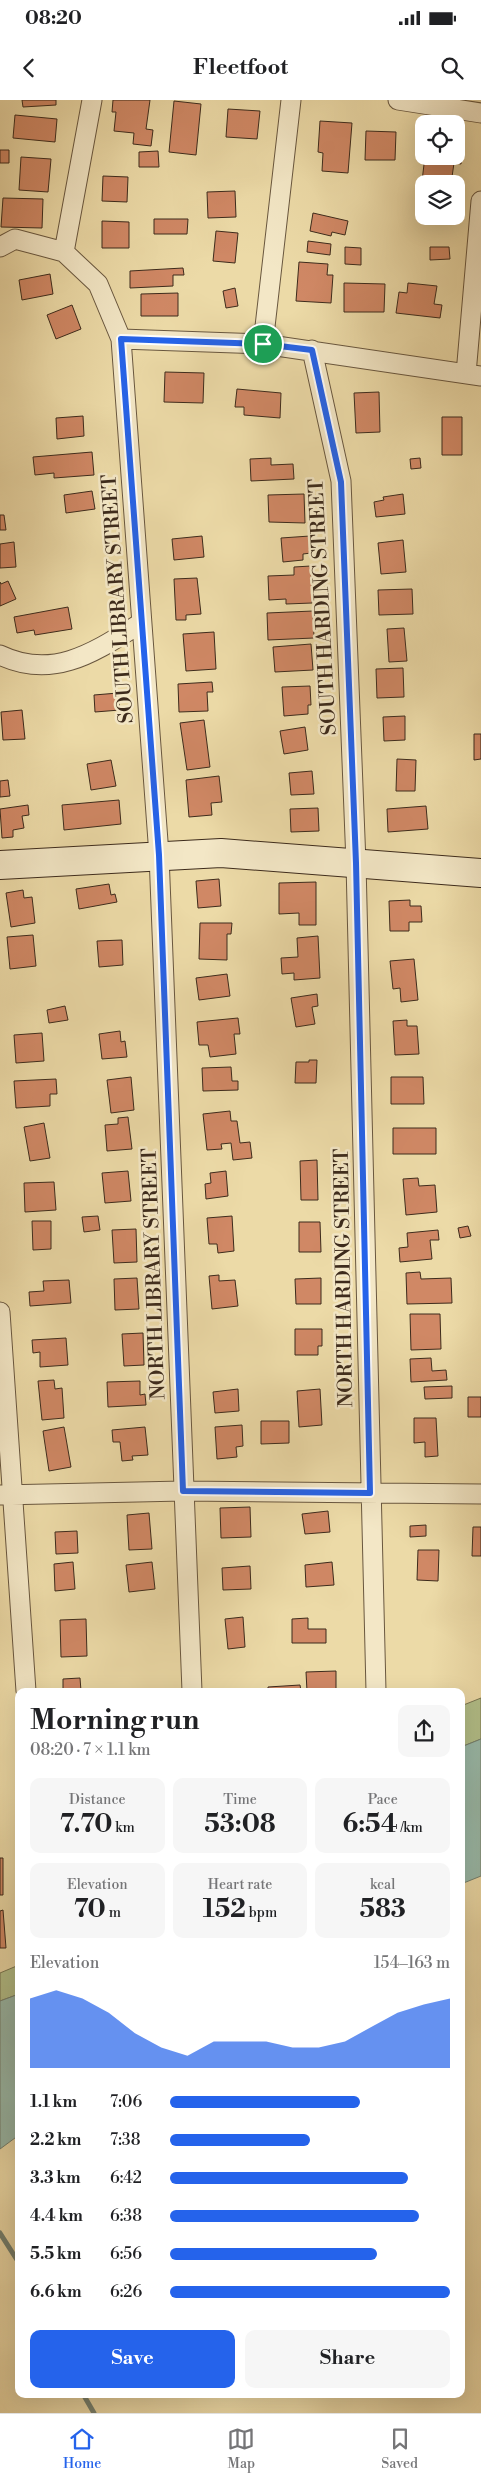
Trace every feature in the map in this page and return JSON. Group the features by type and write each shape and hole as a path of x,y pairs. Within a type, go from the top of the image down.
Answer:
{"street":[{"path":"0,246 15,240 64,252 92,100"},
{"path":"263,344 291,100"},
{"path":"398,100 481,113"},
{"path":"121,339 263,344 474,375 481,201"},
{"name":"SOUTH LIBRARY STREET","path":"64,252 98,284 121,339 159,855"},
{"name":"SOUTH HARDING STREET","path":"312,350 341,482 356,863"},
{"path":"0,655 14,662 34,666 53,665 92,653 141,623"},
{"path":"0,865 221,853 481,873"},
{"name":"NORTH LIBRARY STREET","path":"159,855 192,1688"},
{"name":"NORTH HARDING STREET","path":"356,863 376,1688"},
{"path":"0,1312 6,1494 26,1688"},
{"path":"6,1494 183,1491 481,1494"}],"green space":[{"path":"481,1698 481,1739 465,1745 465,1704"},
{"path":"15,1967 15,1995 0,2001 0,1973"}],"shaded area":[{"path":"481,1739 481,1876 465,1882 465,1745"},
{"path":"15,1995 15,2138 0,2149 0,2001"}],"building":[{"path":"22,100 56,100 56,105 23,107"},
{"path":"113,100 150,100 146,129 153,130 151,146 133,144 134,133 114,131 116,112 112,112"},
{"path":"174,101 201,104 196,155 169,152"},
{"path":"228,109 260,111 257,139 226,137"},
{"path":"15,115 57,119 55,142 13,138"},
{"path":"320,121 352,123 348,173 322,171 323,153 318,152"},
{"path":"366,131 396,132 395,160 365,160"},
{"path":"0,150 9,150 9,163 0,163"},
{"path":"158,151 159,167 139,167 139,152"},
{"path":"21,157 51,159 48,192 19,190"},
{"path":"424,165 454,165 452,175 423,175"},
{"path":"103,176 128,177 127,202 102,201"},
{"path":"235,191 236,217 208,218 207,192"},
{"path":"3,198 43,199 42,228 1,227"},
{"path":"313,213 348,221 345,235 332,232 331,236 310,231"},
{"path":"154,219 188,219 187,234 154,234"},
{"path":"102,221 129,222 129,248 102,248"},
{"path":"216,231 238,233 235,263 213,261"},
{"path":"308,241 331,244 330,255 307,252"},
{"path":"345,247 361,248 361,265 345,264"},
{"path":"430,247 449,247 450,259 430,260"},
{"path":"299,262 328,264 327,275 333,275 331,303 296,301"},
{"path":"183,268 184,275 173,275 173,286 130,288 130,271"},
{"path":"50,274 53,294 22,300 19,280"},
{"path":"344,283 385,284 384,312 344,312"},
{"path":"408,283 437,286 434,304 442,305 440,318 396,313 399,292 407,293"},
{"path":"235,288 238,306 226,308 223,291"},
{"path":"178,293 178,316 141,316 141,294"},
{"path":"72,305 81,329 56,339 47,315"},
{"path":"165,372 204,373 203,403 164,402"},
{"path":"237,389 281,393 280,418 244,415 244,407 235,407"},
{"path":"379,392 380,432 356,433 354,393"},
{"path":"83,416 84,436 57,439 56,418"},
{"path":"442,417 462,417 462,455 442,455"},
{"path":"92,452 94,475 54,478 54,473 35,475 33,457"},
{"path":"271,458 271,465 293,464 294,479 251,481 250,459"},
{"path":"420,458 421,468 411,469 410,459"},
{"path":"92,491 95,509 66,513 64,495"},
{"path":"304,494 305,523 269,522 268,495"},
{"path":"403,494 405,514 376,517 374,502 384,500 383,497"},
{"path":"0,515 4,515 6,530 0,530"},
{"path":"202,536 204,557 174,560 172,539"},
{"path":"310,536 311,553 303,554 303,560 283,562 281,538"},
{"path":"403,540 406,572 381,574 378,543"},
{"path":"14,542 16,567 0,568 0,544"},
{"path":"311,566 312,603 286,604 286,599 269,600 268,576 294,575 294,567"},
{"path":"197,578 201,614 186,615 186,620 176,620 174,579"},
{"path":"8,581 16,599 0,606 0,582 1,584"},
{"path":"412,589 413,614 379,615 378,590"},
{"path":"68,607 72,629 35,635 34,630 17,633 14,617"},
{"path":"313,611 314,638 268,640 267,613"},
{"path":"404,628 407,661 389,662 387,629"},
{"path":"214,632 216,669 186,671 183,634"},
{"path":"311,644 313,670 275,672 273,647"},
{"path":"403,668 404,697 377,698 376,669"},
{"path":"212,682 213,692 207,692 208,711 179,712 178,684"},
{"path":"310,686 311,705 308,705 308,714 284,716 282,687"},
{"path":"118,693 120,710 95,712 94,695"},
{"path":"22,710 25,739 3,740 1,712"},
{"path":"405,716 405,740 384,741 383,717"},
{"path":"204,720 210,767 187,770 180,723"},
{"path":"305,727 308,750 284,754 280,731"},
{"path":"474,734 481,734 481,759 474,760"},
{"path":"397,759 416,760 415,791 396,791"},
{"path":"111,760 116,786 91,790 87,764"},
{"path":"312,771 314,794 291,795 289,773"},
{"path":"219,776 222,802 211,803 212,815 189,817 186,780"},
{"path":"8,780 10,796 0,797 0,781"},
{"path":"119,800 121,824 64,830 62,805"},
{"path":"28,805 29,815 22,816 24,828 13,830 13,837 2,838 0,809"},
{"path":"426,806 428,829 388,832 387,809"},
{"path":"318,808 319,831 291,832 290,809"},
{"path":"219,879 221,906 198,908 196,881"},
{"path":"316,882 316,925 299,925 299,913 279,914 279,883"},
{"path":"109,884 111,895 115,894 117,902 79,909 76,889"},
{"path":"23,890 24,898 32,897 35,923 11,927 6,893"},
{"path":"410,900 410,906 421,906 422,922 409,922 409,931 390,931 389,901"},
{"path":"200,923 232,923 231,934 227,934 227,960 199,959"},
{"path":"33,935 36,966 10,969 7,937"},
{"path":"318,936 320,978 294,980 294,973 282,974 281,958 298,957 297,938"},
{"path":"122,940 123,965 99,967 97,941"},
{"path":"414,959 418,1000 401,1002 400,988 393,989 390,961"},
{"path":"227,974 230,996 199,1000 196,978"},
{"path":"317,994 318,1006 312,1007 315,1024 296,1027 291,998"},
{"path":"65,1006 68,1020 49,1023 47,1010"},
{"path":"238,1018 240,1034 234,1034 236,1054 210,1057 208,1045 199,1045 197,1022"},
{"path":"407,1020 407,1026 417,1026 419,1054 395,1055 393,1021"},
{"path":"120,1031 121,1042 125,1041 127,1057 102,1059 99,1034"},
{"path":"42,1033 44,1061 16,1063 14,1035"},
{"path":"309,1060 317,1060 316,1083 295,1083 296,1062 309,1062"},
{"path":"231,1067 232,1081 238,1081 238,1090 203,1091 202,1068"},
{"path":"131,1077 134,1110 111,1113 107,1080"},
{"path":"391,1077 423,1077 424,1104 391,1104"},
{"path":"56,1079 57,1094 50,1094 50,1106 16,1108 14,1081"},
{"path":"230,1111 231,1121 237,1121 240,1143 250,1142 252,1158 233,1160 231,1143 221,1144 222,1149 207,1150 203,1114"},
{"path":"128,1117 132,1149 107,1151 105,1125 118,1124 118,1118"},
{"path":"44,1123 50,1158 30,1161 24,1127"},
{"path":"393,1128 436,1128 436,1154 393,1154"},
{"path":"317,1160 318,1200 301,1200 300,1161"},
{"path":"128,1171 131,1201 105,1203 102,1173"},
{"path":"226,1171 228,1196 206,1199 205,1184 211,1183 210,1173"},
{"path":"418,1178 419,1186 435,1185 437,1212 406,1215 403,1179"},
{"path":"54,1182 56,1210 25,1212 24,1183"},
{"path":"98,1216 100,1230 84,1232 82,1217"},
{"path":"232,1216 234,1251 218,1253 217,1244 209,1244 207,1218"},
{"path":"32,1221 51,1221 51,1249 33,1250"},
{"path":"299,1222 320,1222 321,1252 299,1252"},
{"path":"468,1226 471,1236 460,1238 458,1228"},
{"path":"136,1229 137,1262 114,1263 112,1230"},
{"path":"438,1230 439,1240 430,1240 432,1259 400,1262 399,1248 408,1247 407,1233"},
{"path":"420,1272 421,1279 451,1278 452,1303 407,1304 406,1273"},
{"path":"219,1275 219,1281 235,1280 238,1306 212,1309 209,1276"},
{"path":"137,1278 139,1309 115,1310 114,1279"},
{"path":"321,1278 321,1304 296,1304 295,1279"},
{"path":"69,1280 71,1303 30,1306 29,1292 44,1291 43,1281"},
{"path":"410,1314 440,1314 441,1349 411,1350"},
{"path":"295,1329 322,1329 322,1346 318,1346 318,1355 295,1355"},
{"path":"143,1333 144,1365 124,1366 122,1334"},
{"path":"66,1338 68,1365 40,1367 40,1352 33,1353 32,1340"},
{"path":"431,1358 432,1371 446,1370 447,1380 411,1382 410,1359"},
{"path":"54,1380 55,1389 62,1388 64,1418 42,1420 38,1381"},
{"path":"140,1381 140,1395 145,1394 146,1405 108,1407 107,1382"},
{"path":"452,1386 452,1398 425,1399 424,1387"},
{"path":"238,1389 239,1411 215,1413 213,1392"},
{"path":"320,1389 322,1425 299,1427 297,1391"},
{"path":"468,1397 481,1397 481,1417 468,1417"},
{"path":"414,1418 436,1418 438,1456 425,1457 425,1442 414,1443"},
{"path":"261,1421 289,1421 289,1443 261,1444"},
{"path":"242,1425 243,1446 236,1447 237,1457 217,1459 215,1427"},
{"path":"64,1427 71,1467 49,1471 43,1431"},
{"path":"145,1427 148,1455 132,1456 133,1460 122,1461 120,1442 113,1442 112,1430"},
{"path":"250,1507 251,1537 221,1538 220,1508"},
{"path":"328,1511 330,1532 305,1534 302,1514"},
{"path":"149,1513 152,1549 129,1550 127,1515"},
{"path":"426,1525 426,1536 410,1537 410,1526"},
{"path":"473,1527 481,1527 481,1556 472,1556"},
{"path":"77,1531 78,1553 56,1554 55,1532"},
{"path":"418,1550 439,1550 438,1581 417,1580"},
{"path":"73,1562 75,1589 55,1591 54,1564"},
{"path":"152,1562 155,1589 129,1592 126,1565"},
{"path":"332,1562 334,1585 306,1587 305,1565"},
{"path":"250,1566 251,1589 223,1590 222,1568"},
{"path":"243,1617 245,1647 228,1649 225,1619"},
{"path":"308,1618 308,1629 326,1629 326,1643 292,1643 292,1619"},
{"path":"86,1619 87,1656 61,1657 60,1620"},
{"path":"336,1671 336,1688 307,1688 306,1672"},
{"path":"80,1678 81,1688 63,1688 63,1679"},
{"path":"300,1685 300,1688 268,1688"},
{"path":"0,1858 3,1858 3,1895 0,1895"},
{"path":"3,1910 6,1948 0,1948 0,1911"}],"waterway":[{"path":"0,2233 15,2257"},
{"path":"85,2398 94,2413"}],"route":[{"path":"121,339 263,344 312,350 341,482 356,863 370,1493 183,1491 159,855 121,339"}]}
